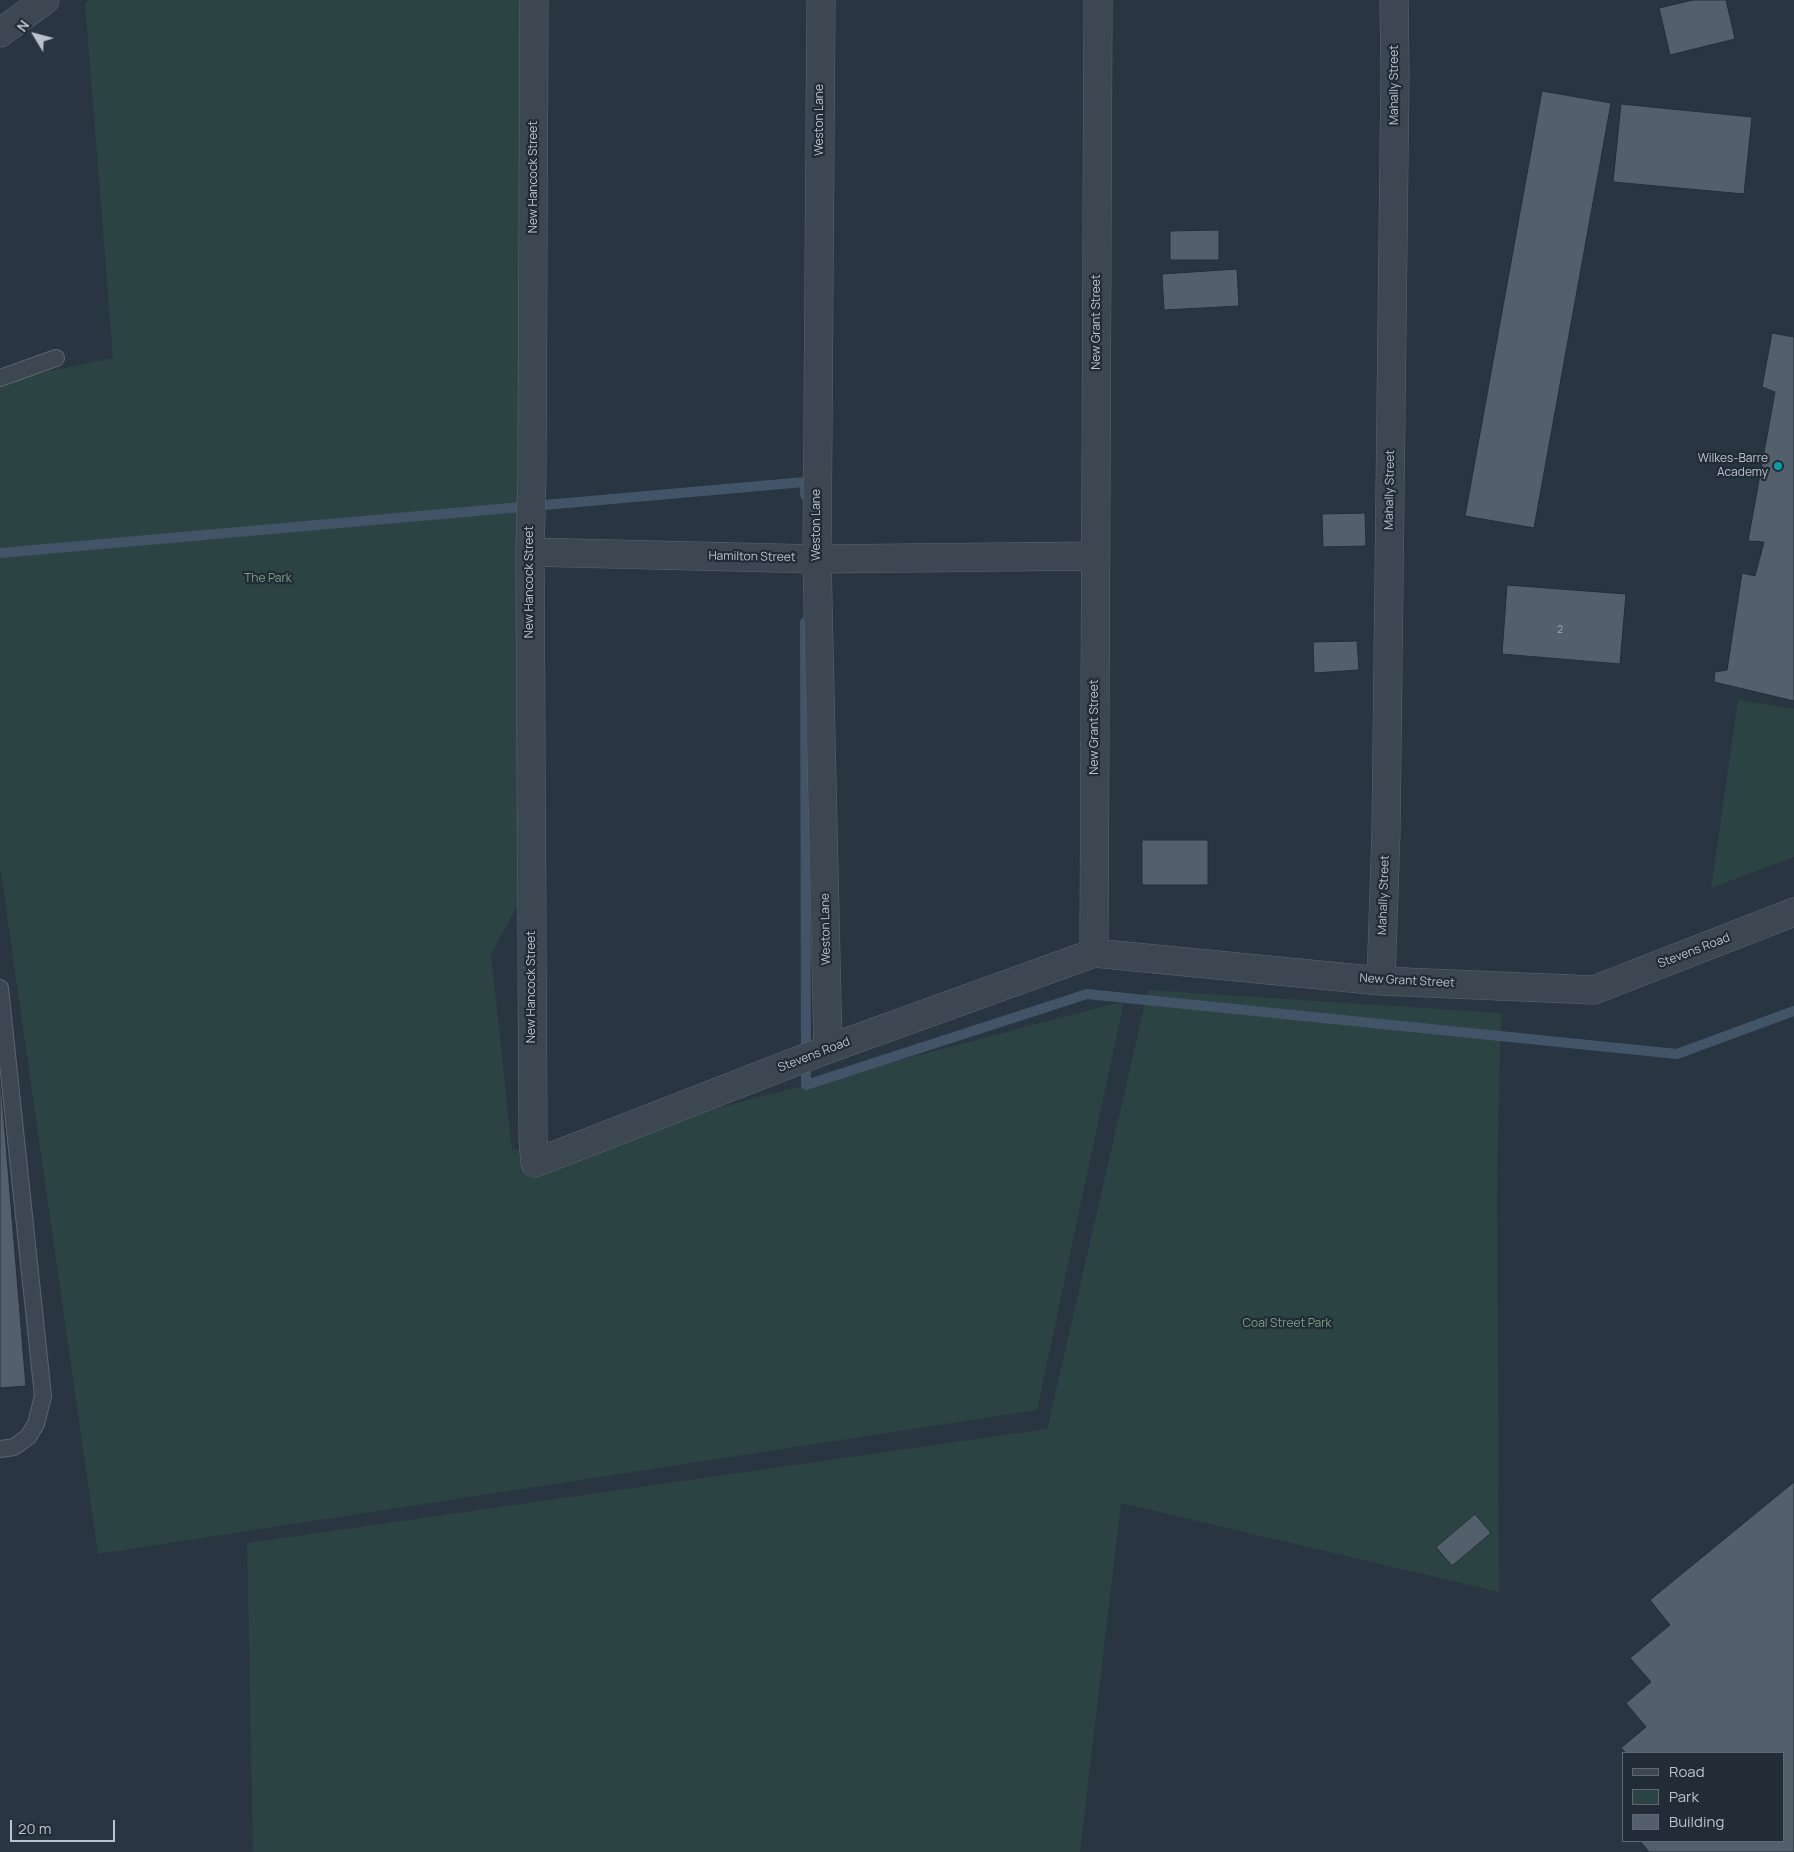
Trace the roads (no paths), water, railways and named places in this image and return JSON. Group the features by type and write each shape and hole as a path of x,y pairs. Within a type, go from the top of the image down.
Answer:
{"street":[{"path":"0,33 45,0"},
{"name":"New Hancock Street","path":"534,0 530,552 533,1128 535,1163"},
{"name":"Weston Lane","path":"821,0 817,559 828,1049"},
{"name":"New Grant Street","path":"1098,0 1094,953 1381,981 1594,990"},
{"name":"Mahally Street","path":"1381,981 1386,831 1395,73 1394,0"},
{"name":"Hamilton Street","path":"530,552 817,559 1095,556"},
{"name":"Stevens Road","path":"1594,990 1794,912"},
{"name":"Stevens Road","path":"535,1163 828,1049 1094,953"}],"lane":[{"path":"0,378 56,358"},
{"path":"0,988 43,1396 36,1424 28,1437 14,1447 0,1449"}],"waterway":[{"path":"0,553 805,482 805,495"},
{"path":"805,622 806,1085 1087,994 1677,1054 1794,1011"}],"place":[{"name":"Wilkes-Barre Academy","path":"1778,466"}],"park label":[{"name":"The Park","path":"268,579"},
{"name":"Coal Street Park","path":"1287,1324"}]}
